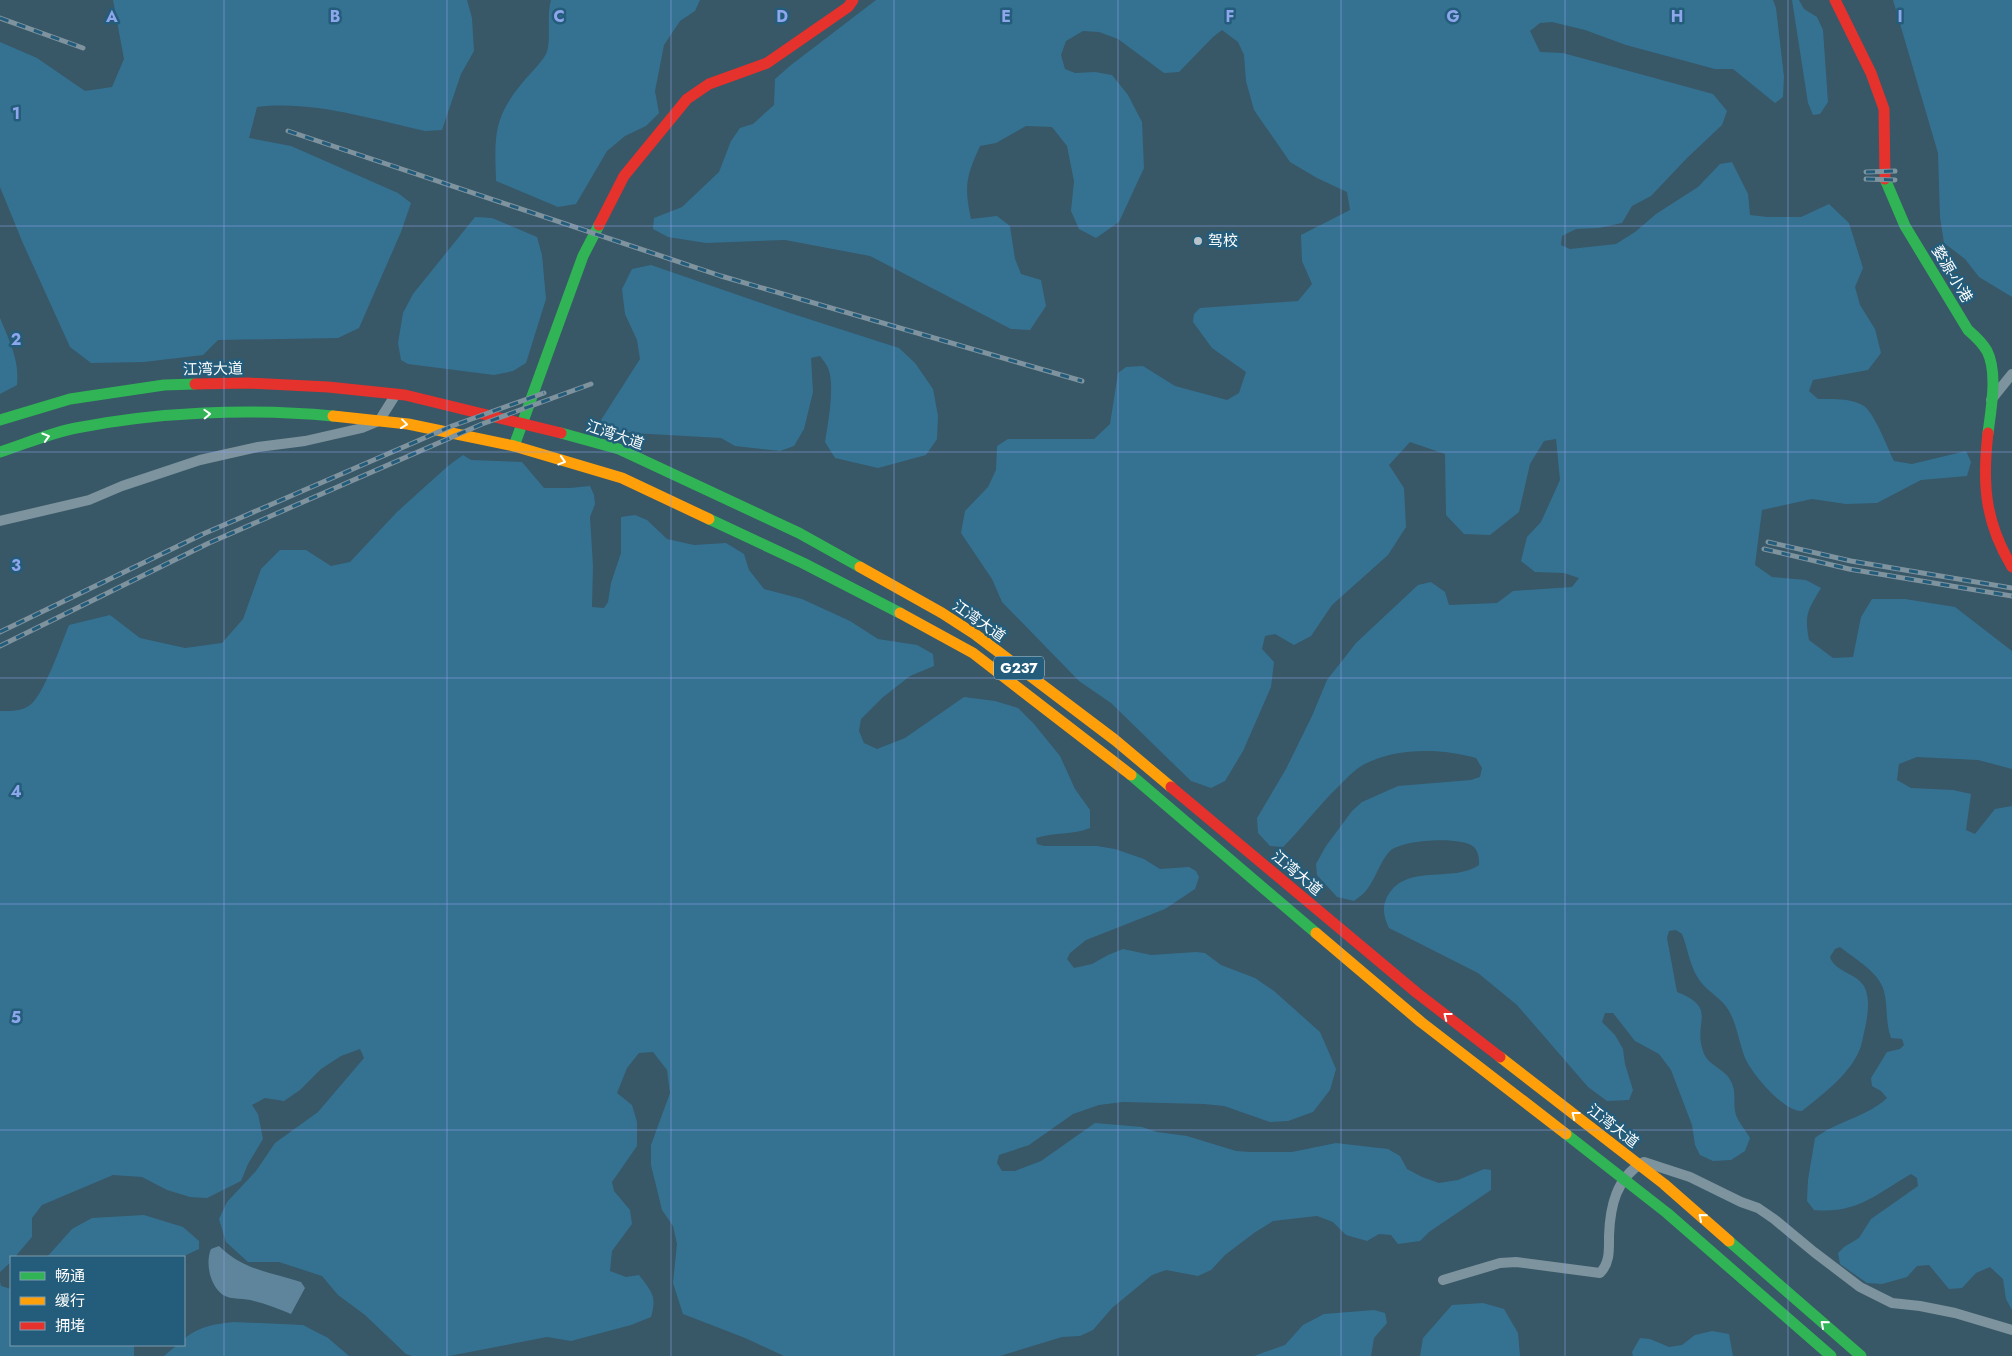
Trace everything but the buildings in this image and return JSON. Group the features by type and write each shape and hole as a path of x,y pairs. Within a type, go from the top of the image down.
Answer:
{"main road":[{"path":"514,446 583,256 624,176 687,99 708,84 767,63 848,7 853,0"},
{"name":"婺源-小港","path":"1835,0 1871,73 1884,109 1885,182 1904,226 1968,330 1987,353 1992,378 1985,451 1984,479 1987,506 1992,526 2012,567"},
{"name":"江湾大道","path":"0,420 70,399 164,385 248,384 302,386 396,394 522,422 619,449 799,533 942,613 976,636 1115,740 1417,993 1664,1184 1861,1356"},
{"name":"江湾大道","path":"0,452 74,428 162,415 251,413 329,416 408,424 514,446 622,478 803,563 932,629 973,653 1116,762 1421,1022 1667,1213 1831,1356"}],"street":[{"path":"1990,401 2012,374"},
{"path":"0,521 89,500 122,486 200,460 258,447 305,441 362,428 379,421 396,394"},
{"path":"1443,1280 1500,1262 1516,1262 1600,1273 1606,1267 1609,1255 1610,1220 1617,1190 1623,1179 1644,1162 1690,1177 1758,1208 1860,1287 1892,1303 1955,1313 2012,1330"}],"shaded area":[{"path":"113,0 467,0 472,18 474,51 461,74 442,130 425,131 320,108 299,106 257,107 249,138 291,146 398,193 411,203 401,232 359,328 338,338 218,340 203,355 144,362 91,363 70,347 0,187 0,42 37,58 85,91 112,87 124,59"},
{"path":"551,0 700,0 695,11 680,21 664,45 655,91 659,113 646,126 625,136 607,151 576,204 558,207 496,181 495,154 497,132 504,110 510,99 548,49"},
{"path":"876,0 1773,0 1776,8 1784,77 1783,97 1775,103 1733,69 1715,69 1626,45 1585,30 1552,22 1540,23 1530,31 1540,52 1563,53 1713,94 1727,111 1722,125 1651,196 1632,206 1622,223 1599,228 1576,229 1562,236 1561,245 1570,249 1616,244 1635,232 1656,214 1698,187 1720,164 1732,162 1748,194 1750,215 1801,217 1829,204 1849,223 1863,268 1855,287 1860,305 1875,329 1881,353 1868,370 1813,380 1809,391 1818,399 1848,400 1864,406 1877,424 1894,461 1912,464 1966,451 1971,462 1967,476 1921,480 1877,503 1846,504 1812,499 1762,510 1755,565 1772,577 1806,580 1821,588 1808,612 1809,640 1833,658 1853,657 1861,617 1872,599 1905,599 1955,607 2012,651 2012,769 1978,760 1917,757 1899,764 1897,780 1911,788 1953,790 1971,794 1966,830 1975,834 1995,809 2012,806 2012,1310 2006,1299 2003,1279 1990,1267 1976,1273 1962,1288 1949,1289 1929,1265 1917,1266 1907,1277 1882,1284 1867,1283 1840,1264 1838,1253 1859,1238 1871,1219 1918,1186 1917,1178 1911,1174 1855,1206 1843,1209 1814,1210 1807,1201 1808,1180 1815,1138 1833,1127 1870,1110 1887,1098 1881,1091 1872,1086 1871,1078 1887,1052 1900,1049 1904,1045 1902,1039 1891,1038 1884,991 1881,984 1866,966 1840,947 1835,949 1830,957 1836,966 1856,978 1864,986 1867,995 1866,1024 1861,1046 1857,1056 1844,1074 1802,1111 1795,1110 1778,1099 1754,1073 1745,1058 1729,1011 1697,976 1691,964 1682,934 1676,930 1669,931 1667,938 1677,992 1698,1004 1702,1017 1700,1033 1704,1054 1732,1083 1736,1115 1750,1138 1745,1151 1731,1160 1713,1161 1700,1155 1695,1145 1692,1125 1671,1070 1659,1054 1635,1041 1613,1013 1605,1013 1602,1022 1615,1035 1623,1049 1625,1064 1633,1090 1629,1100 1607,1101 1588,1087 1517,1005 1478,973 1389,928 1385,919 1384,906 1390,892 1399,884 1409,879 1420,876 1457,873 1479,865 1477,851 1474,847 1458,841 1445,840 1405,844 1395,848 1386,856 1367,890 1354,901 1337,897 1317,875 1316,864 1326,846 1352,811 1362,802 1398,786 1471,780 1480,777 1482,768 1476,758 1449,752 1419,751 1404,752 1375,759 1351,774 1283,847 1270,846 1258,833 1257,818 1286,769 1327,680 1356,643 1418,585 1431,582 1445,592 1449,605 1497,603 1513,591 1572,587 1579,578 1564,573 1535,572 1521,561 1527,537 1541,522 1560,480 1556,439 1544,441 1530,464 1519,512 1490,535 1464,534 1446,515 1445,454 1410,442 1389,465 1404,488 1406,527 1388,555 1332,605 1311,636 1294,645 1275,634 1265,636 1262,649 1274,662 1271,687 1243,751 1225,781 1211,788 1191,781 1111,703 1079,681 1002,602 992,579 961,533 965,511 988,487 996,470 997,446 1008,439 1094,439 1110,424 1118,373 1126,367 1143,366 1175,386 1227,400 1239,393 1246,372 1212,348 1193,322 1194,314 1200,308 1298,301 1312,284 1302,261 1301,235 1350,210 1347,192 1317,178 1290,162 1254,110 1246,81 1244,55 1238,42 1222,30 1179,72 1164,73 1118,39 1099,32 1083,31 1066,41 1061,55 1065,69 1075,73 1095,72 1112,75 1128,95 1142,122 1144,168 1119,222 1096,238 1079,229 1071,211 1074,181 1067,146 1052,127 1026,126 996,143 980,146 969,174 967,190 971,219 997,216 1010,226 1015,259 1021,274 1041,280 1046,306 1030,330 1011,329 870,256 785,240 706,243 668,237 653,229 654,218 682,207 719,172 731,141 740,128 753,124 774,105 775,79"},
{"path":"1792,0 1799,0 1804,9 1817,17 1823,30 1828,102 1820,114 1813,115 1808,103"},
{"path":"1893,0 2012,0 2012,297 1979,277 1965,259 1944,243 1940,217 1938,153"},
{"path":"475,217 492,218 537,237 542,255 546,299 526,363 513,371 494,375 408,364 401,360 398,343 403,313 413,294"},
{"path":"651,265 899,348 915,363 933,389 938,416 937,439 926,455 878,468 835,458 825,442 831,382 830,373 820,356 811,358 813,392 804,429 794,446 780,451 735,446 721,438 632,433 610,429 601,420 640,359 637,340 625,314 622,289 632,269"},
{"path":"0,318 13,351 18,376 17,385 0,394"},
{"path":"463,455 471,460 522,462 544,488 590,486 595,504 590,517 593,566 592,607 604,608 608,602 611,583 621,553 621,517 635,515 647,520 667,539 694,545 726,543 744,554 749,570 764,589 802,599 850,621 878,639 917,645 933,654 934,666 910,676 882,698 861,719 859,731 864,743 877,749 905,738 964,697 995,701 1018,708 1034,724 1060,756 1075,789 1090,810 1090,828 1077,832 1036,838 1037,844 1044,846 1097,846 1115,849 1144,859 1160,869 1189,867 1196,871 1199,877 1195,889 1165,909 1086,940 1070,953 1067,959 1074,968 1092,964 1123,949 1151,955 1205,953 1221,965 1255,978 1274,991 1320,1032 1336,1069 1330,1090 1313,1112 1288,1121 1270,1122 1224,1106 1204,1104 1123,1102 1099,1105 1073,1114 1029,1145 999,1155 997,1163 1002,1171 1015,1171 1041,1161 1095,1123 1142,1127 1157,1132 1187,1136 1236,1151 1292,1152 1336,1143 1388,1149 1400,1156 1407,1169 1439,1183 1458,1180 1484,1169 1491,1170 1491,1190 1429,1232 1420,1241 1398,1244 1391,1235 1379,1234 1367,1241 1346,1235 1333,1222 1317,1216 1273,1221 1225,1255 1211,1270 1198,1276 1166,1270 1152,1275 1112,1308 1093,1330 1080,1336 1062,1337 1000,1356 784,1356 745,1338 683,1314 673,1283 677,1244 673,1226 662,1210 651,1165 651,1145 670,1093 667,1070 653,1052 639,1053 627,1068 617,1093 632,1105 637,1122 637,1146 612,1182 614,1191 630,1210 632,1224 612,1251 610,1271 626,1277 639,1275 652,1294 651,1317 631,1325 571,1341 547,1337 449,1356 412,1356 406,1354 365,1315 338,1295 322,1276 279,1262 248,1262 226,1242 219,1219 227,1202 256,1171 275,1143 318,1112 364,1058 360,1049 341,1056 321,1069 300,1090 284,1101 265,1098 252,1105 258,1114 263,1139 248,1164 241,1181 207,1198 190,1197 167,1190 142,1177 113,1175 42,1205 32,1218 32,1237 16,1256 10,1256 10,1263 0,1272 0,711 23,709 35,699 47,680 69,625 110,615 140,638 185,648 222,643 243,619 261,569 280,550 306,550 331,566 350,562 397,512"},
{"path":"144,1215 183,1227 199,1241 199,1249 184,1256 48,1256 72,1229 92,1218"},
{"path":"219,1246 228,1254 247,1265 301,1282 305,1288 291,1314 259,1302 223,1295 212,1280 209,1267 211,1249"},
{"path":"0,1282 1,1286 10,1289 10,1346 134,1346 134,1356 0,1356"},
{"path":"1483,1303 1504,1309 1518,1333 1520,1356 1420,1356 1423,1338 1452,1305"},
{"path":"1374,1310 1385,1313 1387,1323 1374,1338 1371,1356 1254,1356 1285,1345 1303,1325 1324,1314"},
{"path":"234,1322 303,1325 328,1338 349,1356 164,1356 176,1346 185,1346 185,1338 195,1331 214,1325"},
{"path":"1712,1331 1729,1334 1733,1356 1633,1356 1632,1352 1640,1338 1650,1339 1669,1347 1682,1345 1695,1335"}],"railway":[{"path":"0,18 83,48"},
{"path":"288,131 721,276 1082,381"},
{"path":"1866,172 1895,171"},
{"path":"1866,179 1895,180"},
{"path":"0,646 209,543 482,424 591,384"},
{"path":"0,632 203,534 452,426 544,393"},
{"path":"1768,542 1851,561 2012,588"},
{"path":"1764,549 1849,569 2012,596"}],"traffic: fast":[{"path":"1885,179 1905,226 1968,330 1981,342 1987,351 1993,380 1988,433"},
{"path":"514,446 583,256 599,225"},
{"path":"0,420 70,399 164,385 195,384"},
{"path":"0,452 66,430 139,418 236,412 333,416"},
{"path":"561,433 619,449 799,533 860,567"},
{"path":"709,519 803,563 900,613"},
{"path":"1131,775 1316,933"},
{"path":"1566,1134 1667,1213 1831,1356"},
{"path":"1729,1241 1861,1356"}],"traffic: slow":[{"path":"333,416 408,424 514,446 622,478 709,519"},
{"path":"860,567 942,613 976,635 1115,740 1171,787"},
{"path":"900,613 973,653 1131,775"},
{"path":"1316,933 1421,1022 1566,1134"},
{"path":"1500,1057 1664,1184 1729,1241"}],"traffic: jam":[{"path":"599,225 624,176 687,99 709,84 767,63 848,7 853,0"},
{"path":"1835,0 1871,73 1884,109 1885,179"},
{"path":"195,384 248,383 328,387 405,395 561,433"},
{"path":"1988,433 1985,469 1988,502 1996,534 2012,567"},
{"path":"1171,787 1417,993 1500,1057"}],"place":[{"name":"驾校","path":"1198,241"}]}
